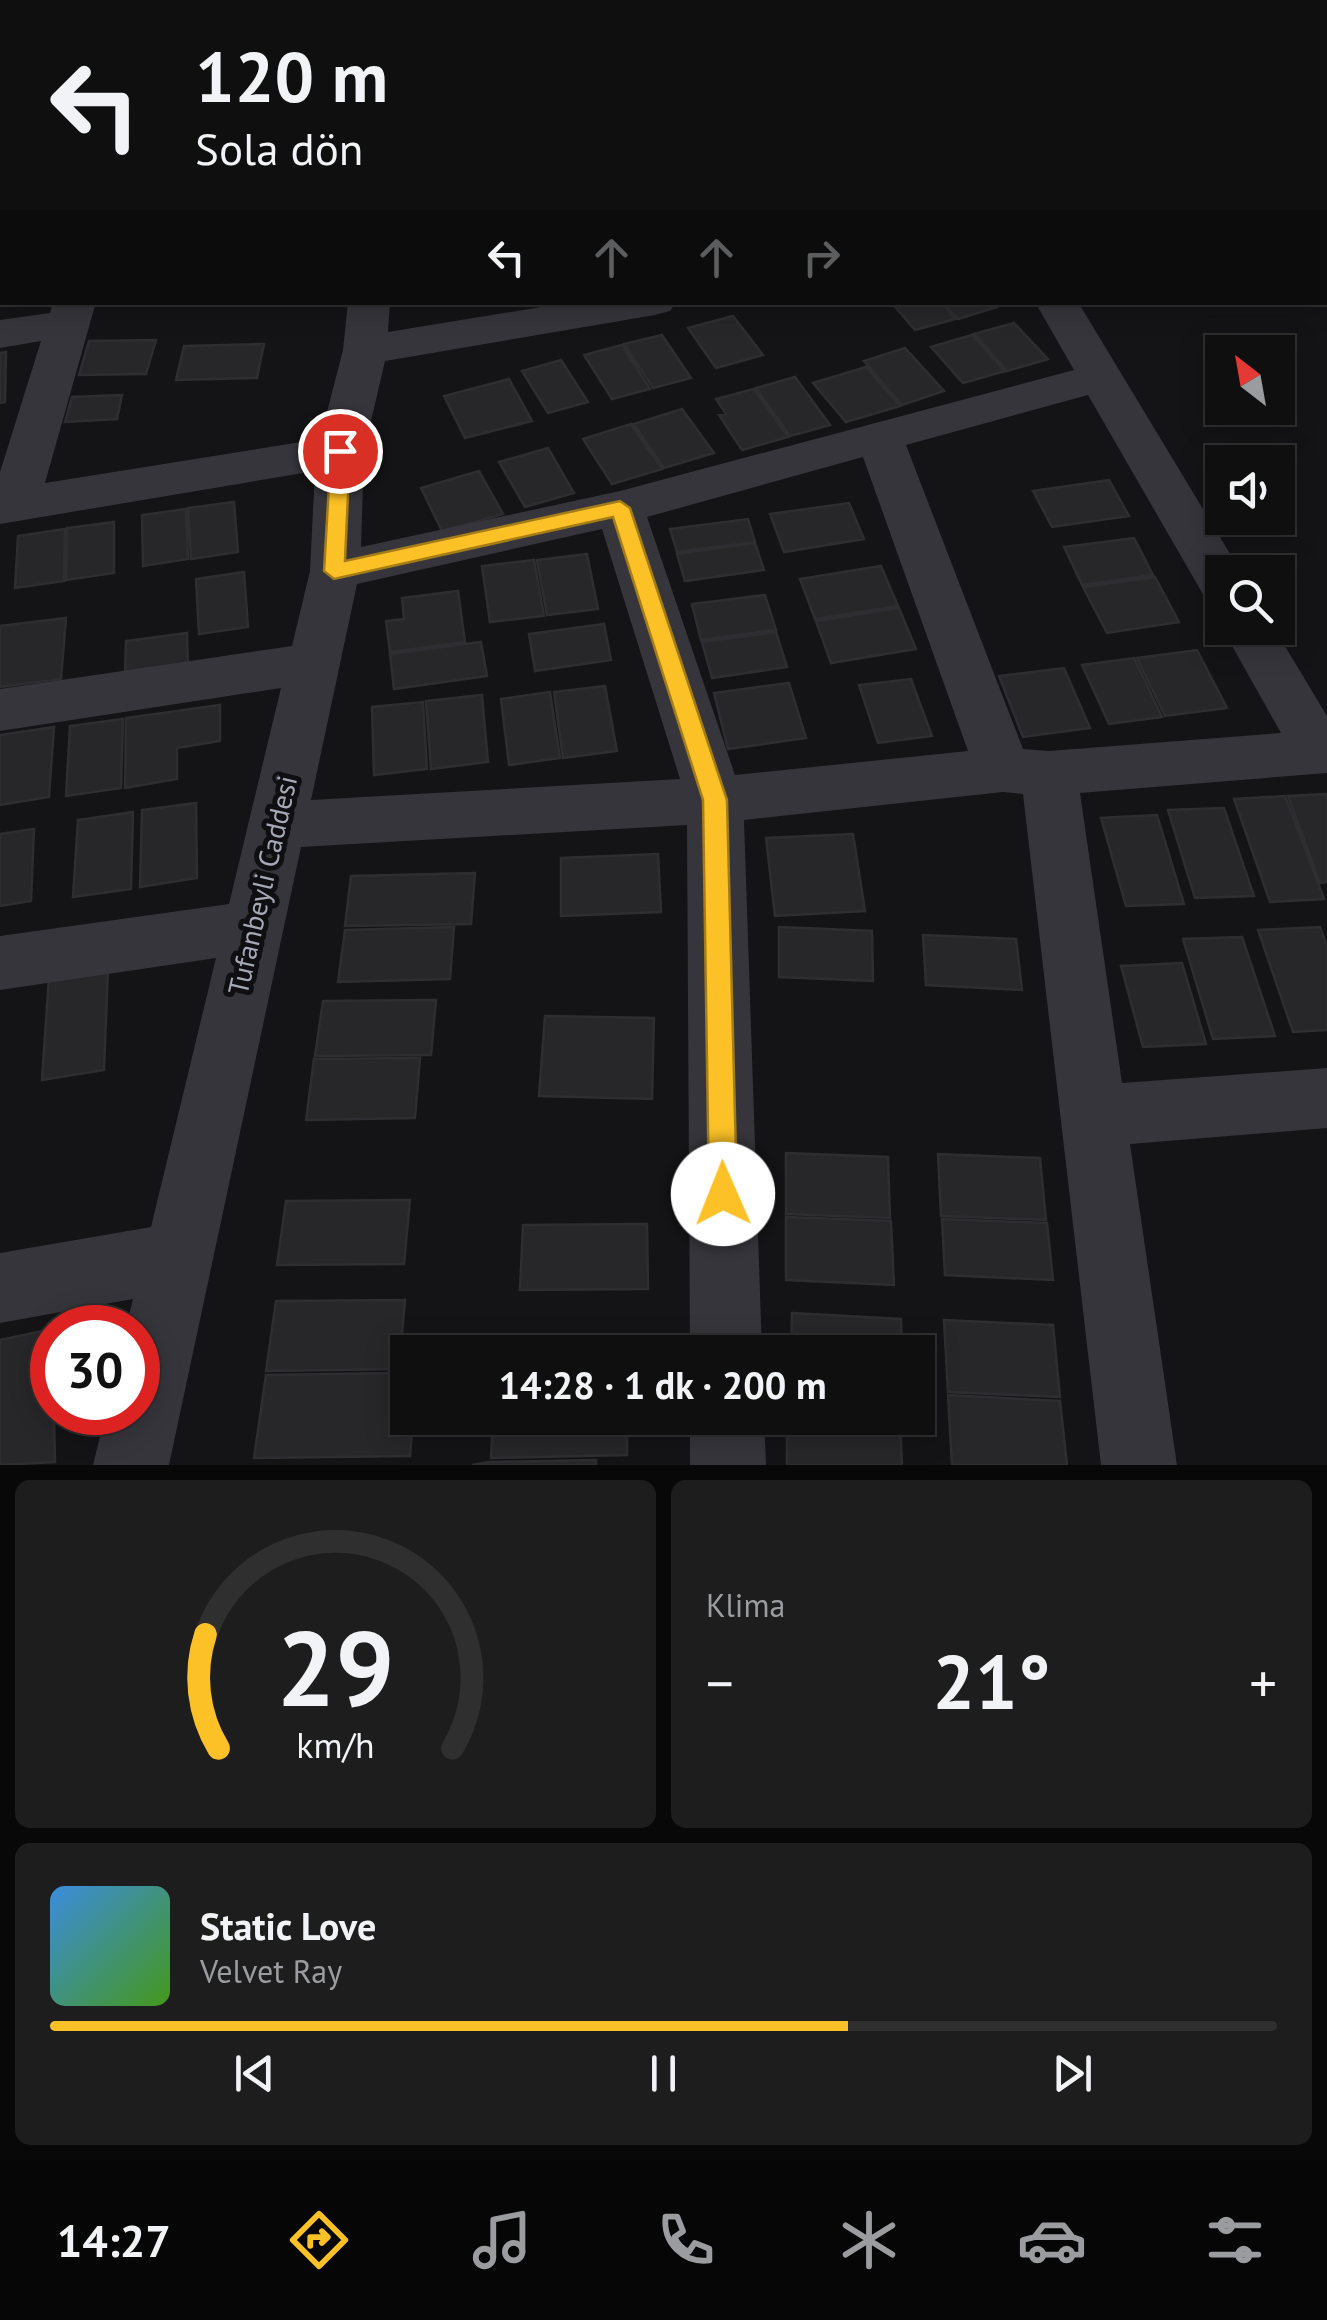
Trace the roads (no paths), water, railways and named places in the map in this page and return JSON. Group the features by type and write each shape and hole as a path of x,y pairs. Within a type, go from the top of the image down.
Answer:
{"street":[{"path":"367,326 619,305"},
{"path":"1058,305 1206,555"},
{"path":"0,334 72,313"},
{"path":"72,313 7,506 340,451"},
{"name":"Tufanbeyli Caddesi","path":"131,1465 334,571 340,451 367,326"},
{"path":"334,571 620,508 1103,376"},
{"path":"879,436 1026,772 1094,1116 1139,1465"},
{"path":"620,508 715,800 726,1335"},
{"path":"276,825 715,800 1324,751 1259,645"},
{"path":"0,710 313,663"},
{"path":"0,963 251,926"},
{"path":"1094,1116 1327,1098"},
{"path":"0,1288 180,1256"},
{"path":"728,1435 728,1465"}]}
